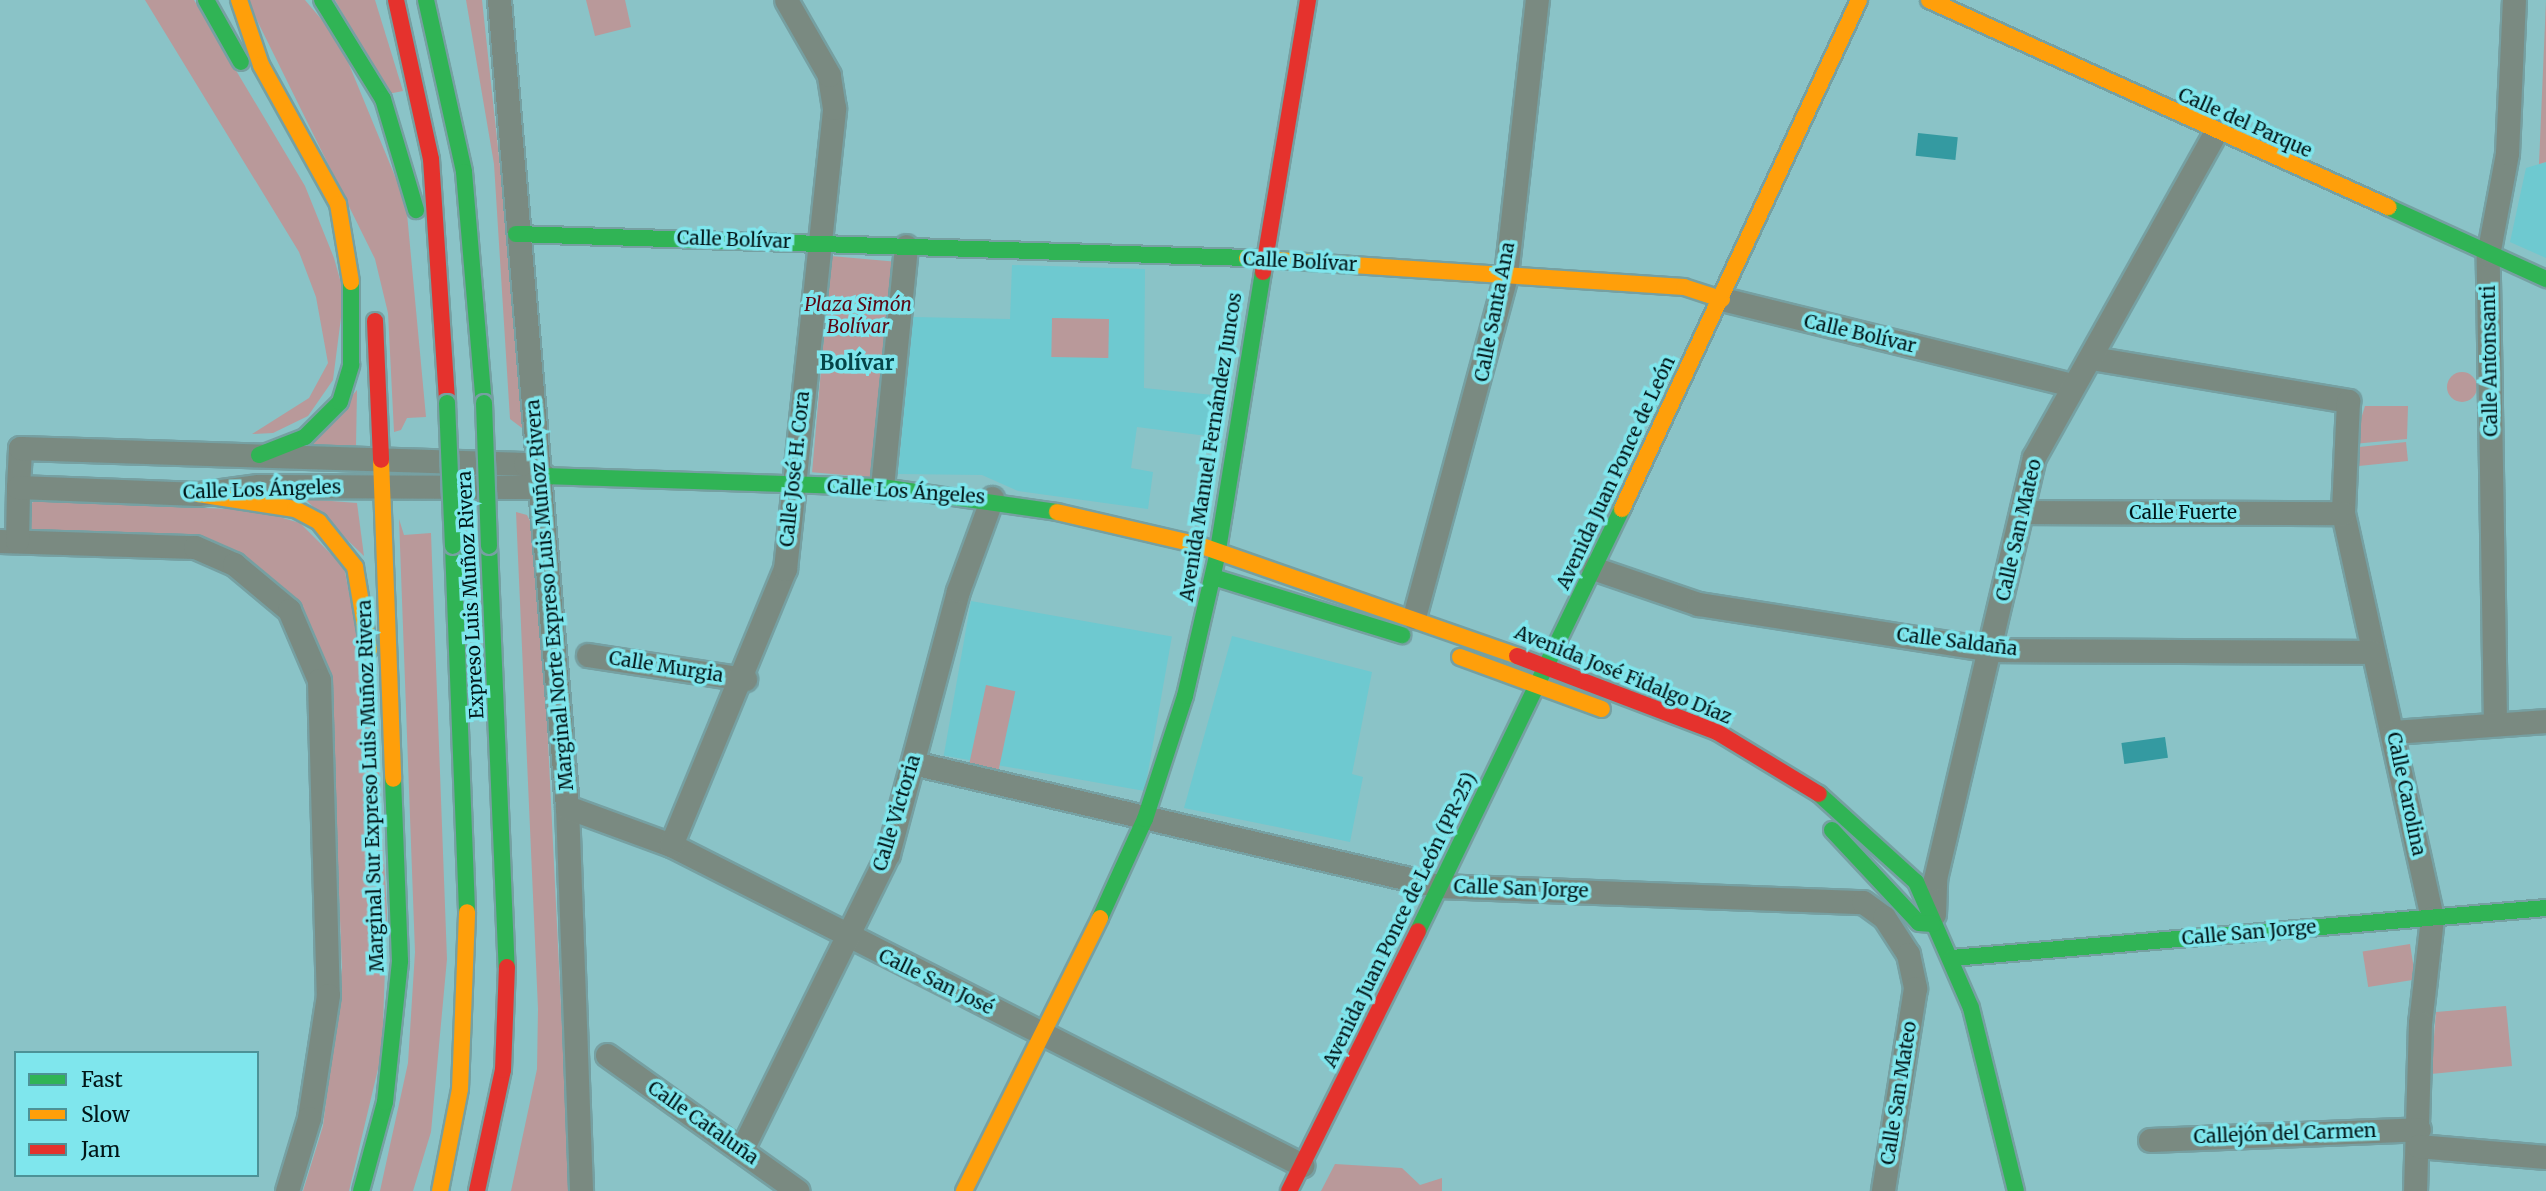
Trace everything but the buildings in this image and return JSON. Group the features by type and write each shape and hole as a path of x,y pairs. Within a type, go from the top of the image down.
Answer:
{"main road":[{"path":"206,0 349,239 369,278"},
{"path":"239,0 261,65 338,204 349,239 354,334 348,384 318,427 259,456"},
{"path":"323,0 383,99 440,283"},
{"name":"Expreso Luis Muñoz Rivera","path":"396,0 425,120 440,283 469,975 460,1089 440,1191"},
{"name":"Expreso Luis Muñoz Rivera","path":"426,0 464,172 484,403 508,943 502,1070 477,1191"},
{"name":"Avenida Manuel Fernández Juncos","path":"964,1191 1046,1037 1145,819 1185,696 1217,556 1263,259 1308,0"},
{"path":"1722,299 1859,0"},
{"name":"Calle del Parque","path":"1929,0 2215,133 2546,279"},
{"path":"461,69 470,121 464,172"},
{"name":"Calle Bolívar","path":"516,234 1263,259 1684,287 1722,299"},
{"name":"Avenida Juan Ponce de León","path":"1548,666 1722,299"},
{"name":"Marginal Sur Expreso Luis Muñoz Rivera","path":"361,1191 385,1102 400,961 374,301"},
{"name":"Calle Los Ángeles","path":"544,476 882,487 992,498 1199,545 1217,556"},
{"path":"198,494 295,509 339,541 358,578 371,669 392,744"},
{"name":"Avenida José Fidalgo Díaz","path":"1217,556 1414,617 1548,666 1717,732 1806,782 1916,882 1933,924 1952,958 2016,1191"},
{"name":"Avenida José Fidalgo Díaz","path":"1213,577 1407,636 1641,724"},
{"name":"Avenida Juan Ponce de León (PR-25)","path":"1289,1191 1548,666"},
{"path":"1734,765 1810,812 1856,850 1919,923 1933,924"},
{"name":"Calle San Jorge","path":"1952,958 2546,908"}],"street":[{"name":"Marginal Norte Expreso Luis Muñoz Rivera","path":"499,0 516,234 544,476 567,807 581,1191"},
{"name":"Calle José H. Cora","path":"671,845 744,679 785,569 834,105 829,75 786,0"},
{"name":"Calle Santa Ana","path":"1414,617 1506,275 1537,0"},
{"name":"Calle Antonsanti","path":"2495,724 2487,255 2507,153 2514,0"},
{"name":"Calle San Mateo","path":"1933,924 1935,879 1991,650 2034,457 2072,385 2092,358 2215,133"},
{"path":"882,487 906,246"},
{"name":"Calle Bolívar","path":"1722,299 2072,385"},
{"name":"Calle Carolina","path":"2092,358 2348,401 2343,513 2372,652 2394,732 2432,918 2420,1023 2419,1137 2415,1191"},
{"name":"Calle Los Ángeles","path":"20,448 525,464 544,476 528,488 258,486 198,494 18,487 20,448"},
{"path":"18,487 8,541 195,547 234,564 289,610 319,680 328,995 309,1118 287,1191"},
{"name":"Calle Victoria","path":"742,1149 888,855 958,591 992,498"},
{"name":"Calle Fuerte","path":"2023,512 2343,513"},
{"name":"Calle Saldaña","path":"1593,568 1698,604 1991,650 2372,652"},
{"name":"Calle Murgia","path":"588,654 744,679"},
{"path":"2394,732 2546,721"},
{"name":"Calle San Jorge","path":"913,763 1439,886 1863,902 1884,917 1908,954"},
{"name":"Calle San José","path":"567,807 671,845 848,938 1302,1164"},
{"name":"Calle San Mateo","path":"1883,1191 1915,988 1908,954"},
{"name":"Calle Cataluña","path":"607,1055 798,1191"},
{"name":"Callejón del Carmen","path":"2150,1140 2419,1137 2546,1157"}],"shaded area":[{"path":"1918,133 1958,137 1955,160 1916,156"},
{"path":"2546,162 2546,258 2510,242 2526,168"},
{"path":"1012,265 1145,269 1144,388 1213,395 1207,436 1137,427 1131,468 1153,472 1148,509 1018,491 982,475 898,474 913,317 1010,319"},
{"path":"971,601 1172,636 1145,791 944,756"},
{"path":"1232,636 1372,672 1352,774 1363,777 1350,842 1184,808"},
{"path":"2165,737 2168,758 2124,764 2121,743"}],"green space":[{"path":"145,0 194,0 305,186 334,258 344,294 333,380 308,416 273,433 252,434 309,398 328,363 316,297 299,252"},
{"path":"247,0 305,0 339,40 406,203 426,417 407,418 401,430 394,432 388,313 375,259"},
{"path":"335,0 375,0 403,91 388,94"},
{"path":"466,0 482,0 528,427 522,428 510,419 494,164"},
{"path":"586,0 625,0 631,27 595,36"},
{"path":"2546,0 2546,162 2539,164"},
{"name":"Plaza Simón Bolívar","path":"831,256 896,262 877,478 812,472"},
{"path":"1052,318 1109,319 1108,358 1051,357"},
{"path":"2462,372 2473,376 2477,387 2473,398 2462,402 2451,398 2447,387 2451,376"},
{"path":"357,390 356,446 305,449"},
{"path":"2365,406 2408,406 2407,439 2353,444"},
{"path":"2406,442 2408,461 2356,466 2354,447"},
{"path":"305,499 357,503 364,556"},
{"path":"34,501 255,510 300,523 344,567 377,736 387,912 382,1052 349,1191 303,1191 323,1126 342,968 331,694 308,621 287,592 246,560 32,531 27,508"},
{"path":"516,512 527,515 538,537 570,1191 511,1191 537,1069 538,1009"},
{"path":"399,519 404,535 431,533 447,959 431,1132 413,1191 380,1191 408,1063 415,952"},
{"path":"986,685 1015,691 999,769 969,763"},
{"path":"2410,944 2416,980 2368,987 2363,952"},
{"path":"2506,1006 2512,1066 2431,1074 2436,1012"},
{"path":"1335,1164 1402,1168 1420,1185 1442,1178 1442,1191 1321,1191"}],"traffic: fast":[{"path":"206,0 241,62"},
{"path":"322,0 383,99 416,210"},
{"path":"426,0 464,172 484,403"},
{"path":"2388,207 2546,279"},
{"path":"516,234 1247,258"},
{"path":"1100,918 1145,819 1185,696 1217,556 1263,272"},
{"path":"259,455 305,437 340,402 351,365 351,282"},
{"path":"447,403 453,546"},
{"path":"484,403 489,546"},
{"path":"544,476 882,487 1057,512"},
{"path":"1418,931 1622,509"},
{"path":"453,546 467,912"},
{"path":"489,546 507,967"},
{"path":"1213,577 1402,635"},
{"path":"361,1191 385,1102 400,961 393,779"},
{"path":"1819,794 1916,882 1971,1008 2016,1191"},
{"path":"1832,830 1919,923 1933,924"},
{"path":"1952,958 2546,908"}],"traffic: slow":[{"path":"239,0 261,65 338,204 351,282"},
{"path":"1622,509 1859,0"},
{"path":"1929,0 2388,207"},
{"path":"1247,258 1684,287 1722,299"},
{"path":"381,460 393,779"},
{"path":"198,494 295,509 319,522 355,567 369,650"},
{"path":"1057,512 1199,545 1517,656"},
{"path":"1460,657 1602,709"},
{"path":"440,1191 460,1089 467,912"},
{"path":"964,1191 1100,918"}],"traffic: jam":[{"path":"396,0 431,159 447,403"},
{"path":"1263,272 1308,0"},
{"path":"375,321 381,460"},
{"path":"1517,656 1717,732 1819,794"},
{"path":"1289,1191 1418,931"},
{"path":"477,1191 503,1070 507,967"}],"district":[{"name":"Bolívar","path":"857,363"}]}
